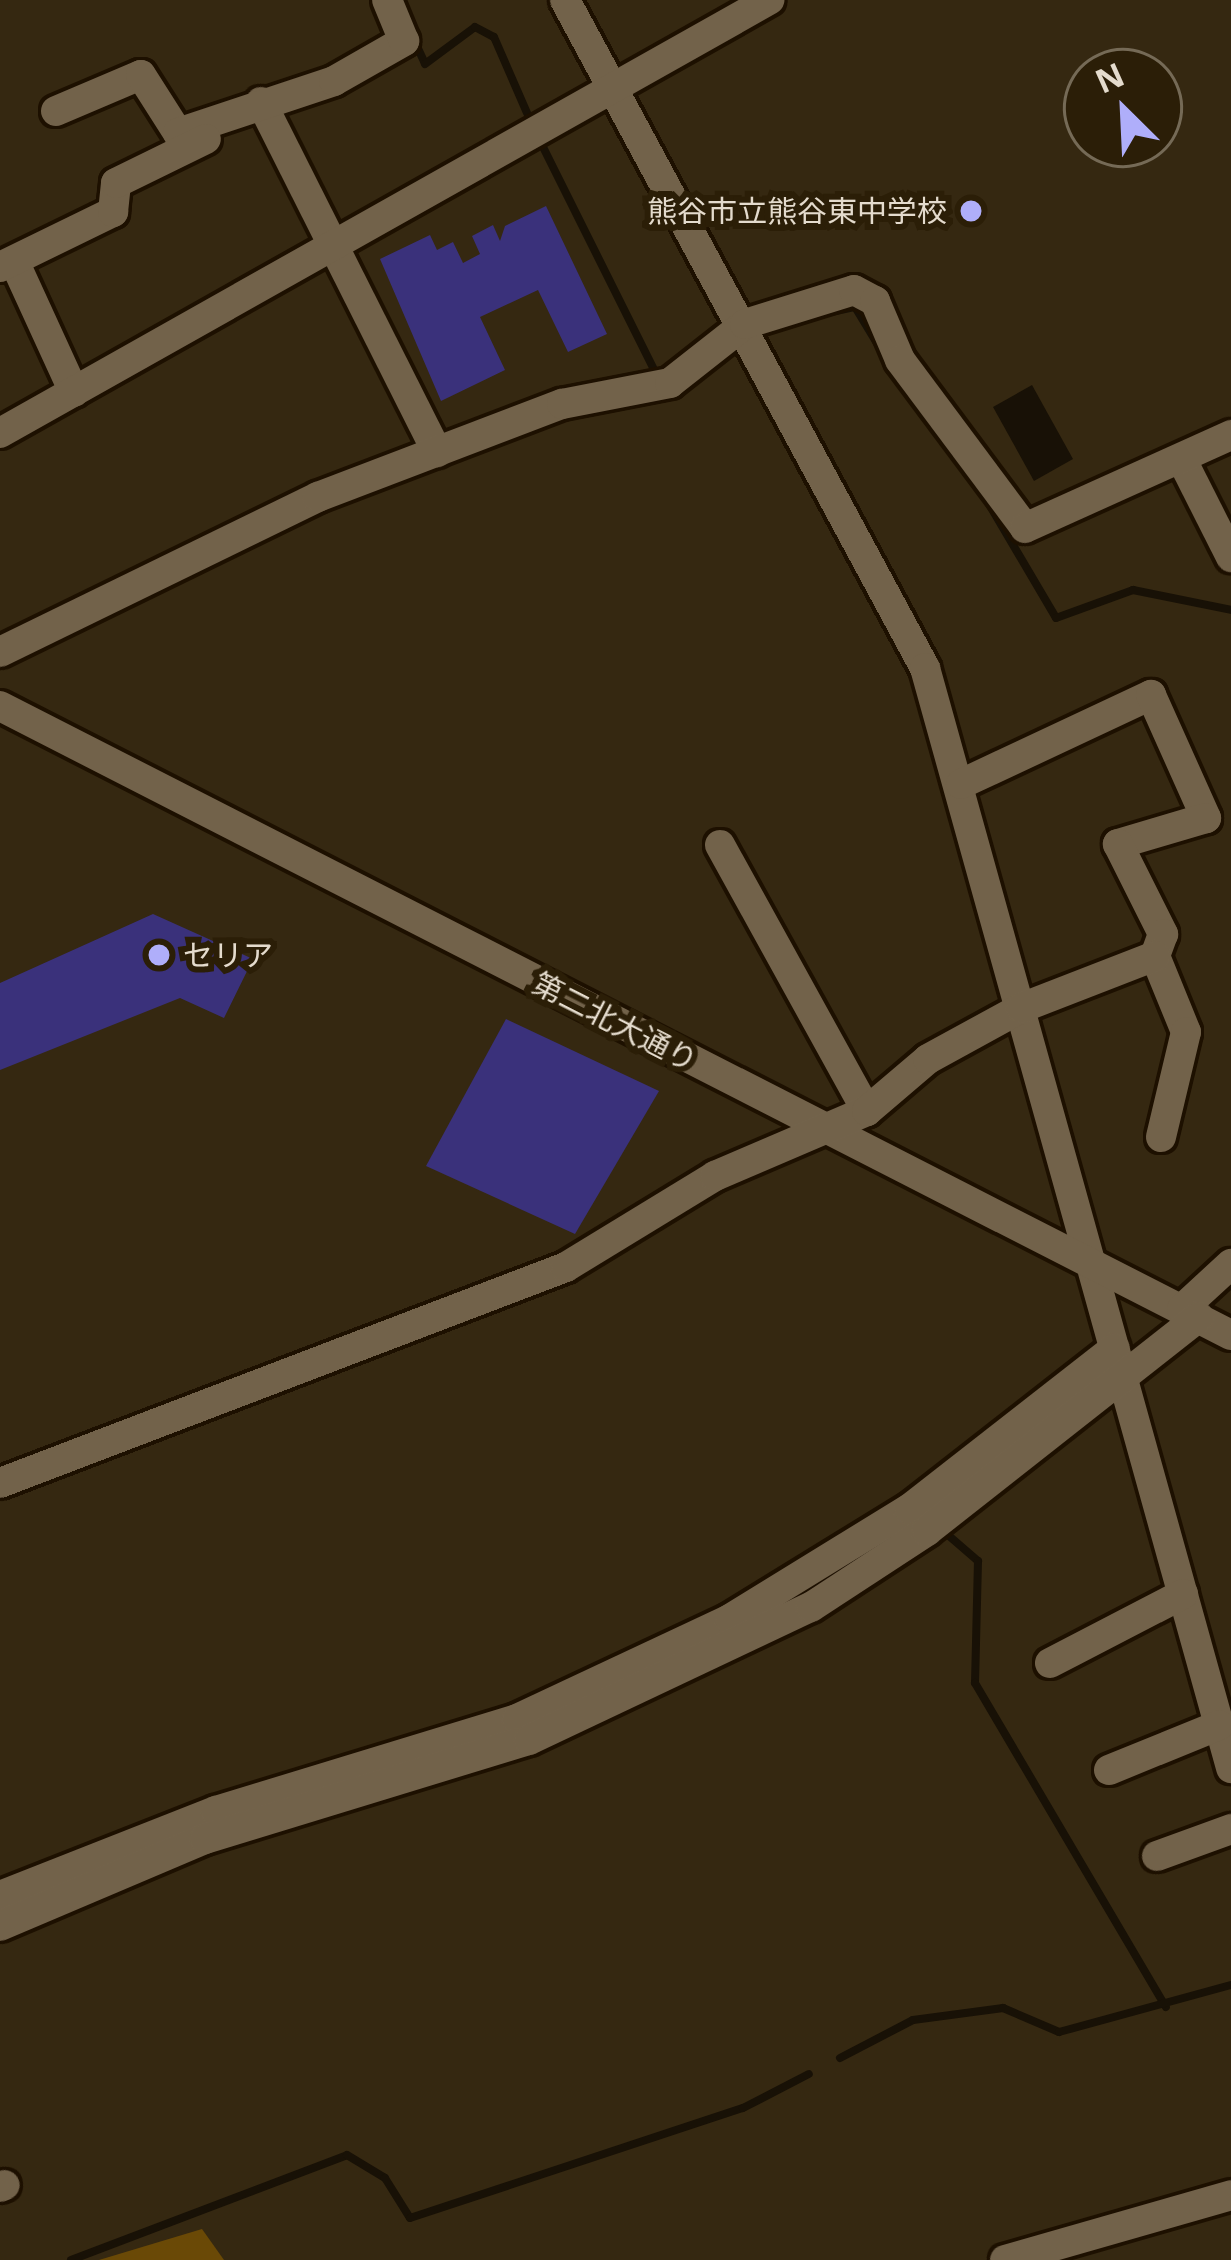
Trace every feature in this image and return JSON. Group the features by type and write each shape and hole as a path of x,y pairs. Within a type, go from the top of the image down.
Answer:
{"street":[{"path":"74,392 7,264 113,212 116,183 264,109 334,82 404,41 387,0"},
{"path":"565,0 745,324 925,668 961,784 1227,1749 1109,1770"},
{"path":"1,431 759,2"},
{"path":"56,112 141,75 178,133 264,109"},
{"path":"264,109 437,452"},
{"path":"1,649 437,452 562,404 670,383 745,324 854,290 875,301 900,360 1025,528 1231,435"},
{"path":"1182,460 1231,557"},
{"path":"961,784 1151,695 1206,818 1118,844 1162,934 1155,956 1186,1032 1161,1138"},
{"name":"第二北大通り","path":"0,706 823,1129 1091,1264 1212,1318"},
{"path":"720,845 867,1111"},
{"path":"0,1483 566,1267 715,1176 867,1111 928,1059 1021,1009 1155,956"},
{"path":"0,1926 165,1853 525,1728 811,1607 1212,1318 1231,1264"},
{"path":"0,1896 216,1811 525,1728 796,1584 1114,1348"},
{"path":"1050,1663 1183,1594"},
{"path":"1157,1856 1231,1829"},
{"path":"1005,2260 1231,2194"}],"shaded area":[{"path":"1032,385 1073,459 1034,481 993,407"},
{"path":"202,2229 224,2260 99,2260"}],"building":[{"path":"546,206 607,334 568,352 538,290 480,317 505,370 441,401 380,259 430,235 437,250 453,242 463,263 480,254 472,236 493,225 500,241 505,226"},
{"path":"153,914 253,959 224,1018 180,998 0,1070 0,983"},
{"path":"506,1019 659,1091 575,1234 426,1166"}],"waterway":[{"path":"414,40 425,64 475,27 494,37 527,113"},
{"path":"543,147 656,374"},
{"path":"831,312 855,307 909,396"},
{"path":"696,345 721,327"},
{"path":"986,499 1056,618 1133,590 1231,610"},
{"path":"941,1529 978,1561 975,1683 1166,2007"},
{"path":"797,1597 825,1580"},
{"path":"840,2058 913,2020 1003,2008 1059,2032 1231,1985"},
{"path":"71,2260 347,2155 385,2178 410,2218 743,2108 809,2074"}],"place":[{"name":"熊谷市立熊谷東中学校","path":"971,211"},
{"name":"セリア","path":"159,955"}]}
